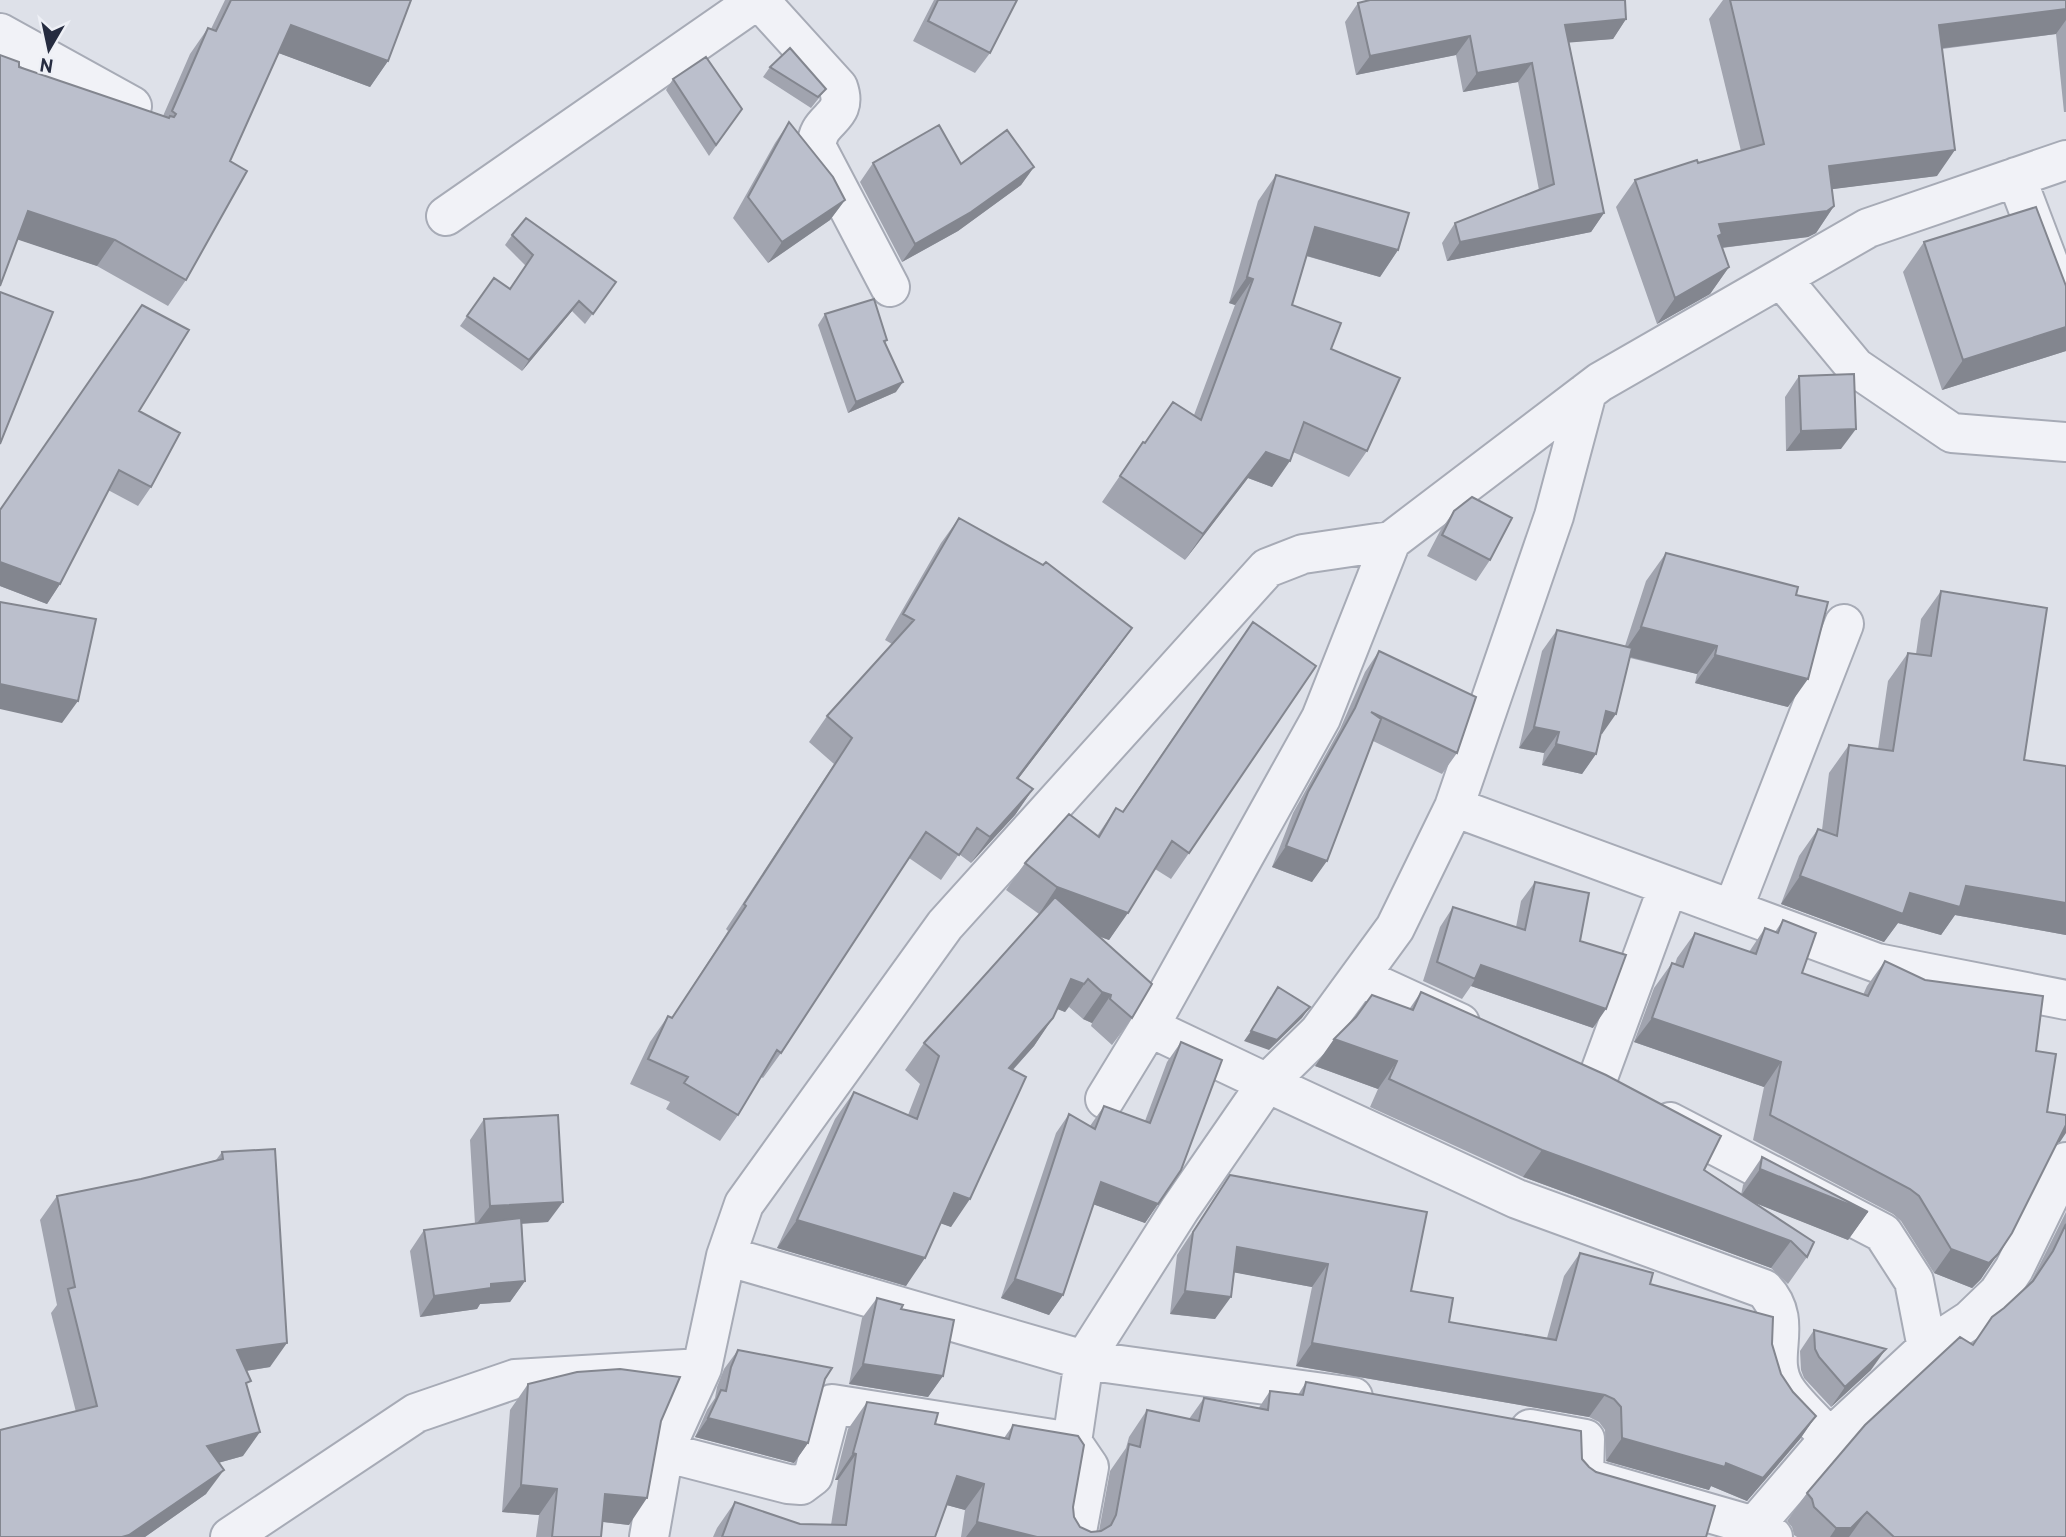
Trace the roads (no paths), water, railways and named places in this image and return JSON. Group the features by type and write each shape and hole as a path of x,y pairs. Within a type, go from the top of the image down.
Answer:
{"street":[{"path":"446,216 758,0 838,87 842,99 840,108 820,131 816,139 817,148 890,287"},
{"path":"0,33 132,106"},
{"path":"649,1537 664,1452 702,1368 726,1256 744,1204 945,925 1267,568 1303,554 1391,541 1587,392 1868,228 2066,160"},
{"path":"2016,177 2066,309"},
{"path":"1781,278 1855,367 1952,433 2066,442"},
{"path":"1076,1537 1089,1467 1072,1442 1084,1360 1180,1209 1267,1083 1319,1032 1395,928 1454,807 1554,516 1587,392"},
{"path":"1105,1099 1149,1027 1321,719 1391,541"},
{"path":"1733,909 1844,624"},
{"path":"1454,807 1877,963 2066,1000"},
{"path":"1668,887 1583,1077 1883,1233 1914,1281 1927,1348"},
{"path":"1360,977 1494,1038"},
{"path":"1149,1027 1517,1199 1764,1289 1774,1300 1781,1323 1777,1362 1784,1388 1829,1438"},
{"path":"1494,1424 1585,1439 1584,1477 1757,1533 1829,1438 1927,1348 1970,1320 1998,1293 2014,1269 2066,1162"},
{"path":"726,1256 1084,1360 1327,1392 1391,1405"},
{"path":"230,1537 416,1413 516,1379 702,1368"},
{"path":"664,1452 801,1485 813,1476 832,1404 1072,1442"}]}
